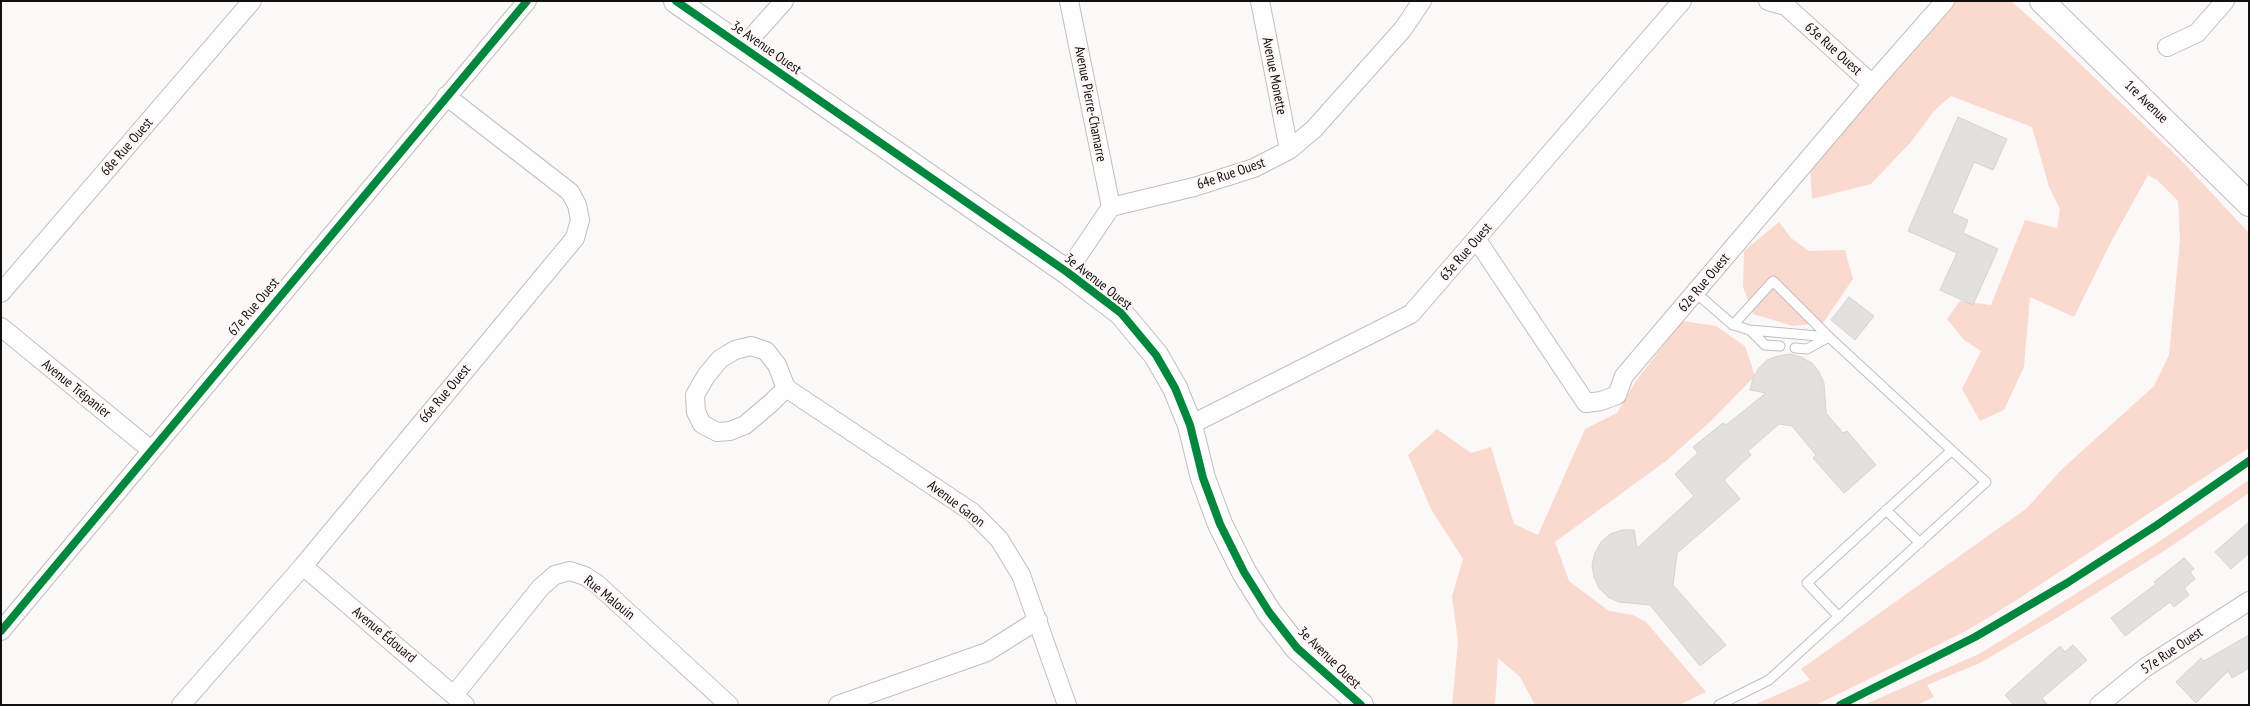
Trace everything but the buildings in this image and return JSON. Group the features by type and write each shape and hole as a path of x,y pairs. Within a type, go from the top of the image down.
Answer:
{"street":[{"name":"68e Rue Ouest","path":"1,293 252,1"},
{"name":"67e Rue Ouest","path":"1,631 527,1"},
{"name":"3e Avenue Ouest","path":"676,1 1068,272 1121,313 1156,355 1175,388 1190,425 1203,478 1220,524 1244,572 1269,612 1297,648 1361,705"},
{"path":"743,47 784,1"},
{"name":"Avenue Pierre-Chamarre","path":"1069,1 1111,207"},
{"name":"Avenue Monette","path":"1260,1 1289,150"},
{"name":"64e Rue Ouest","path":"1111,207 1194,187 1254,168 1289,150 1327,115 1403,29 1422,1"},
{"name":"63e Rue Ouest","path":"1190,425 1411,314 1682,1"},
{"name":"63e Rue Ouest","path":"1768,1 1786,6 1872,84"},
{"name":"62e Rue Ouest","path":"1477,240 1586,403 1601,401 1617,395 1624,376 1945,1"},
{"name":"1re Avenue","path":"2042,1 2249,204"},
{"path":"2167,47 2197,32 2225,1"},
{"name":"66e Rue Ouest","path":"181,705 303,566 575,238 580,220 577,205 570,192 446,96"},
{"path":"1068,272 1111,207"},
{"name":"Avenue Trépanier","path":"1,327 151,450"},
{"path":"751,346 766,351 777,366 786,388 745,425 730,431 717,432 702,424 696,412 695,395 706,376 720,359 735,350 751,346"},
{"name":"Avenue Garon","path":"786,388 972,512 999,539 1021,575 1067,705"},
{"name":"Avenue Édouard","path":"303,566 460,700"},
{"name":"Rue Malouin","path":"460,700 541,588 555,575 570,571 585,576 597,584 729,705"},
{"name":"57e Rue Ouest","path":"2099,705 2146,668 2249,601"},
{"path":"838,705 987,652 1038,620"}],"lane":[{"path":"1718,705 1769,680 1986,482 1829,337 1773,281 1733,325"},
{"path":"1695,292 1733,325 1750,330 1829,337"},
{"path":"1750,330 1765,345 1780,346"},
{"path":"1795,348 1807,349 1829,337"},
{"path":"1839,617 1808,583 1951,451"},
{"path":"1886,510 1920,543"}],"shaded area":[{"path":"1942,1 2011,1 2055,40 2179,158 2249,233 2249,448 1966,631 1816,705 1754,705 1810,680 1801,669 2027,508 2061,470 2154,386 2169,355 2180,240 2178,201 2157,180 2148,175 2111,242 2074,317 2030,297 2024,367 2004,410 1980,421 1962,389 1981,351 1964,340 1947,319 1960,301 1991,305 2025,220 2057,228 2060,209 2049,187 2032,127 1951,96 1934,111 1911,142 1871,184 1812,199 1810,167"},
{"path":"1779,222 1791,238 1809,251 1845,250 1853,279 1823,323 1793,326 1753,314 1743,287 1744,251"},
{"path":"1682,321 1716,326 1745,346 1755,376 1711,421 1666,461 1555,542 1569,581 1609,611 1633,615 1646,622 1706,692 1679,705 1535,705 1520,677 1498,658 1495,705 1452,705 1458,642 1452,596 1463,559 1431,509 1408,455 1437,429 1471,453 1491,447 1514,524 1538,535 1585,429 1617,413 1636,381"},
{"path":"2249,480 2249,493 2167,549 2060,616 1980,663 1927,685 1934,697 1917,705 1864,705 1981,653 2160,541"}],"cycle path":[{"path":"1,631 527,1"},
{"path":"676,1 1067,272 1121,313 1156,355 1175,388 1190,425 1203,478 1220,524 1244,572 1269,612 1297,648 1361,705"},
{"path":"1840,705 1975,637 2067,583 2157,525 2249,461"}]}
